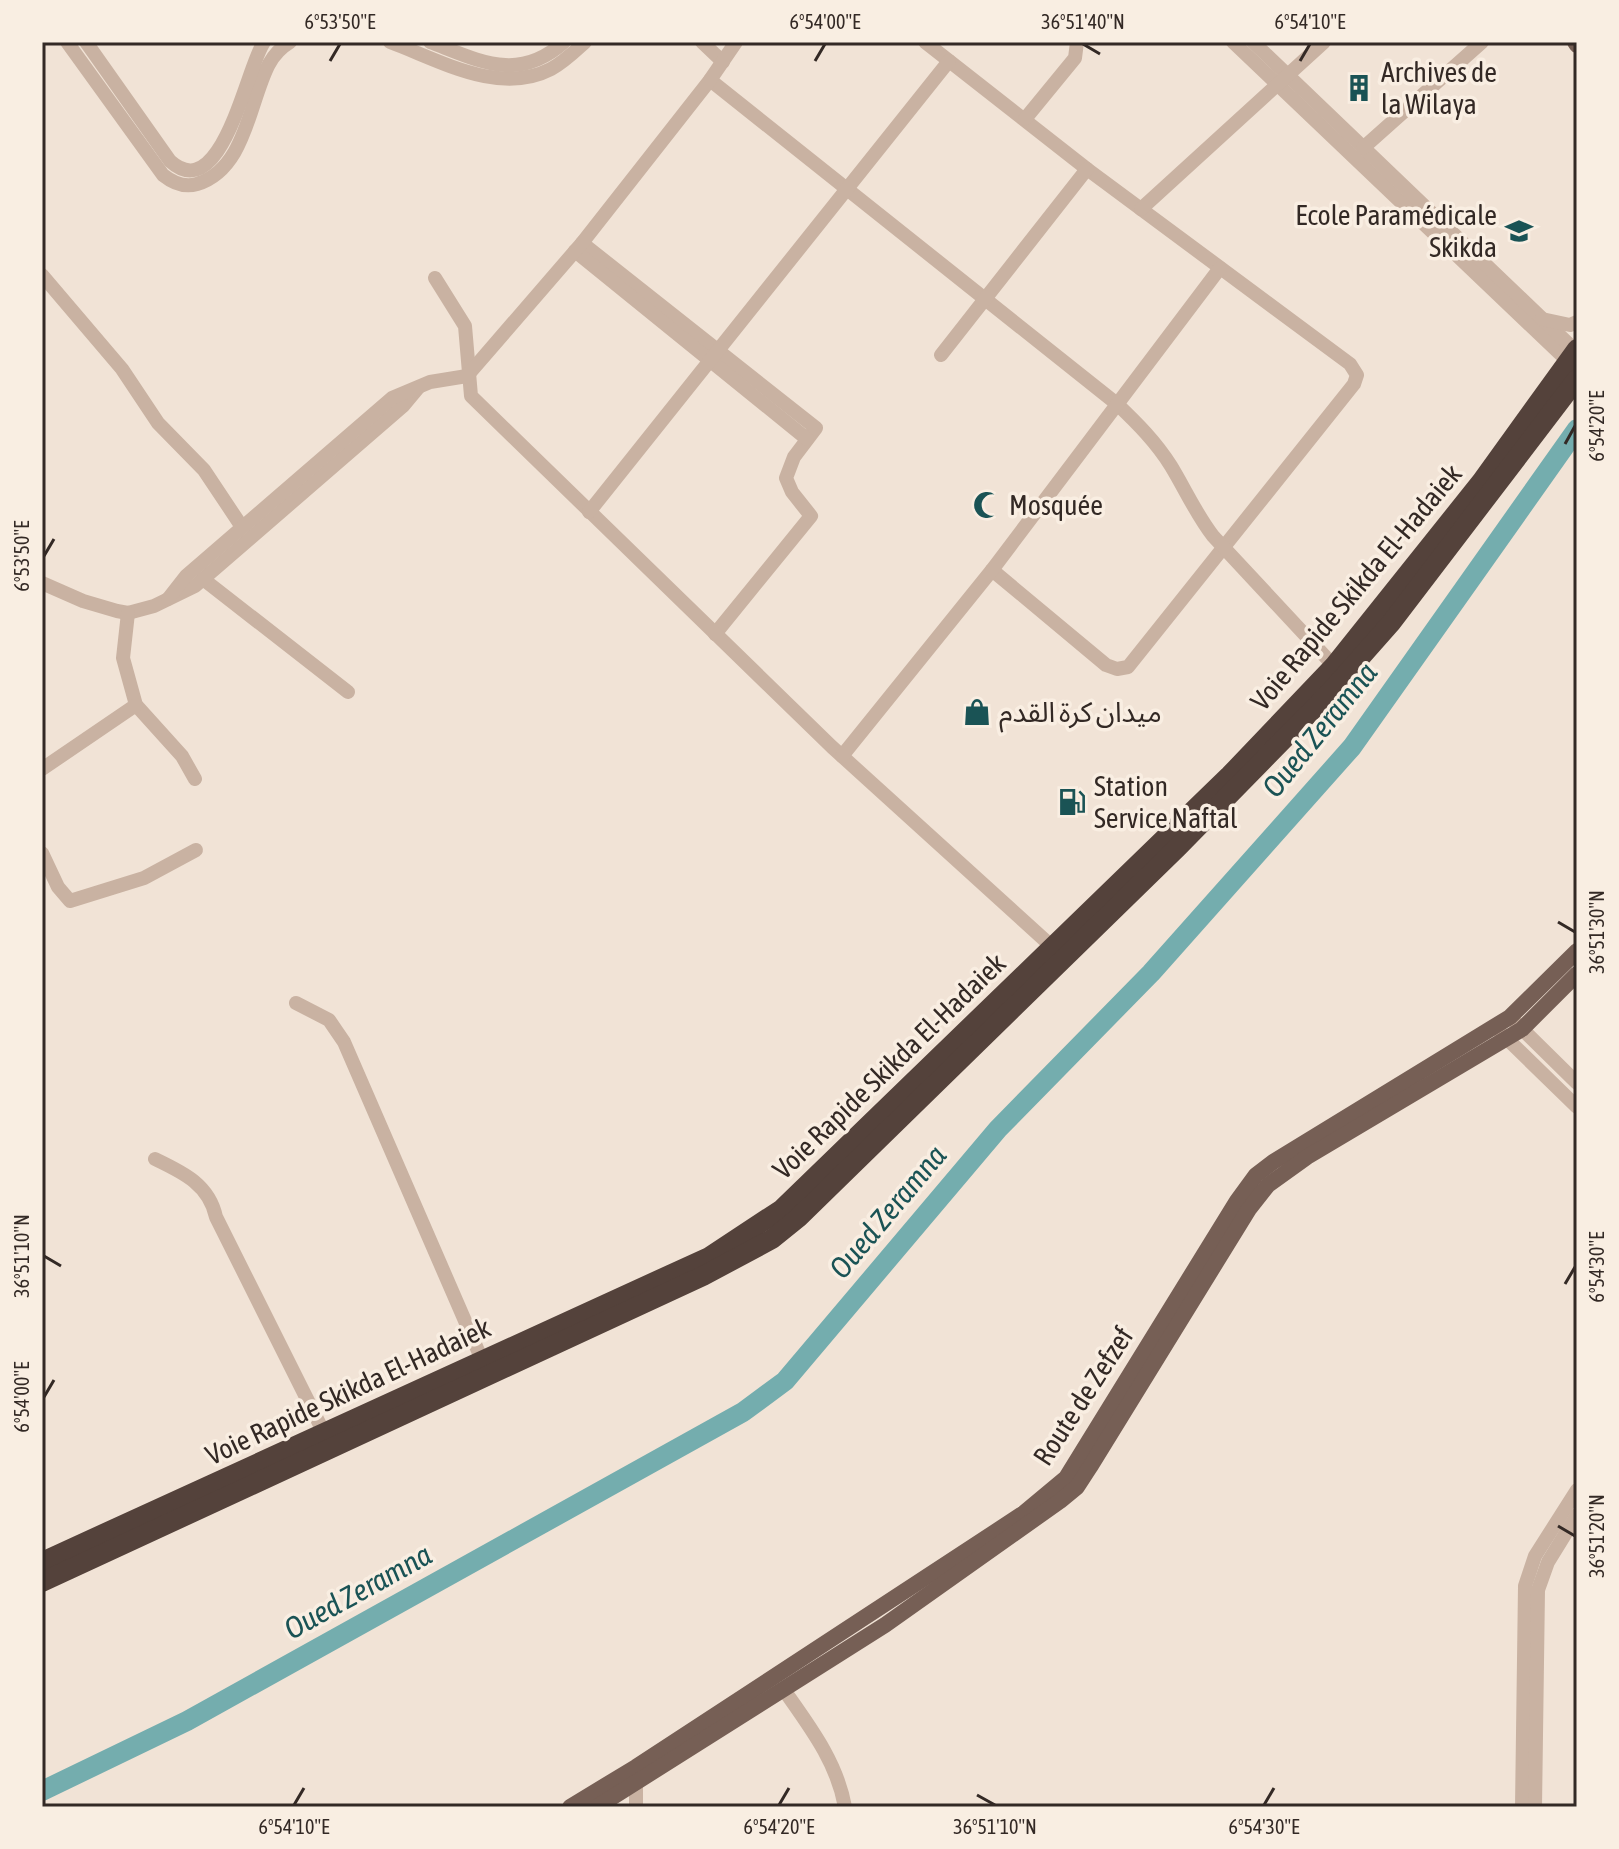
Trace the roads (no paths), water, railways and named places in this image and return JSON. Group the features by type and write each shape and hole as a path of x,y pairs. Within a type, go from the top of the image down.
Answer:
{"highway":[{"name":"Voie Rapide Skikda El-Hadaiek","path":"42,1582 703,1276 772,1239 798,1218 1334,666 1575,361"},
{"name":"Voie Rapide Skikda El-Hadaiek","path":"42,1562 709,1257 782,1209 1285,738 1363,656 1575,361"}],"main road":[{"name":"Route de Zefzef","path":"597,1807 636,1787 885,1625 1077,1487 1249,1209 1268,1185 1307,1157 1507,1039 1516,1023 1577,951"},
{"name":"Route de Zefzef","path":"570,1807 636,1787 1024,1513 1066,1478 1256,1175 1299,1145 1495,1027 1516,1023 1577,974"}],"street":[{"path":"67,42 168,179 180,185 204,181 215,164 264,42"},
{"path":"86,42 174,165 190,169 215,164 239,143 271,60 290,42"},
{"path":"390,42 477,75 510,80 532,77 552,69 585,42"},
{"path":"430,42 484,62 509,66 545,57 564,42"},
{"path":"702,42 723,62"},
{"path":"168,599 186,576 392,398 430,382 467,376 578,247 710,80 736,42"},
{"path":"925,42 1087,169 1350,364 1357,375 1354,384 1132,663 1122,669 1106,665 992,570"},
{"path":"1025,119 1075,58 1077,42"},
{"path":"1233,42 1363,148 1541,318 1575,361"},
{"path":"1253,42 1282,80 1575,361"},
{"path":"1141,209 1324,42"},
{"path":"1363,148 1482,42"},
{"path":"589,512 949,61"},
{"path":"710,80 1117,404 1162,453 1196,512 1222,547 1334,666"},
{"path":"941,355 1087,169"},
{"path":"578,247 812,434 794,457 786,478 792,492 811,516 715,634"},
{"path":"842,756 992,570 1220,268"},
{"path":"42,275 122,369 158,423 204,470 242,527"},
{"path":"435,278 465,326 471,396 842,756 1058,952"},
{"path":"1541,318 1570,325 1577,322"},
{"path":"42,583 83,601 128,613 168,599 203,579 403,406 418,388"},
{"path":"203,579 348,692"},
{"path":"128,613 123,658 136,705 182,756 195,779"},
{"path":"42,769 136,705"},
{"path":"42,853 58,887 70,901 144,878 196,850"},
{"path":"296,1003 329,1020 344,1042 482,1360"},
{"path":"1516,1023 1577,1083"},
{"path":"1495,1027 1577,1107"},
{"path":"155,1159 195,1179 214,1209 324,1433"},
{"path":"1522,1807 1525,1586 1535,1556 1577,1490"},
{"path":"1535,1807 1538,1590 1541,1575 1577,1515"},
{"path":"784,1690 827,1754 841,1785 845,1807"},
{"path":"624,1807 636,1787"}],"waterway":[{"name":"Oued Zeramna","path":"42,1791 187,1721 743,1412 785,1381 998,1129 1151,973 1352,747 1577,429"}],"place":[{"name":"Archives de la Wilaya","path":"1359,88"},
{"name":"Ecole Paramédicale Skikda","path":"1519,231"},
{"name":"Mosquée","path":"987,505"},
{"name":"ميدان كرة القدم","path":"977,712"},
{"name":"Station Service Naftal","path":"1072,802"}]}
